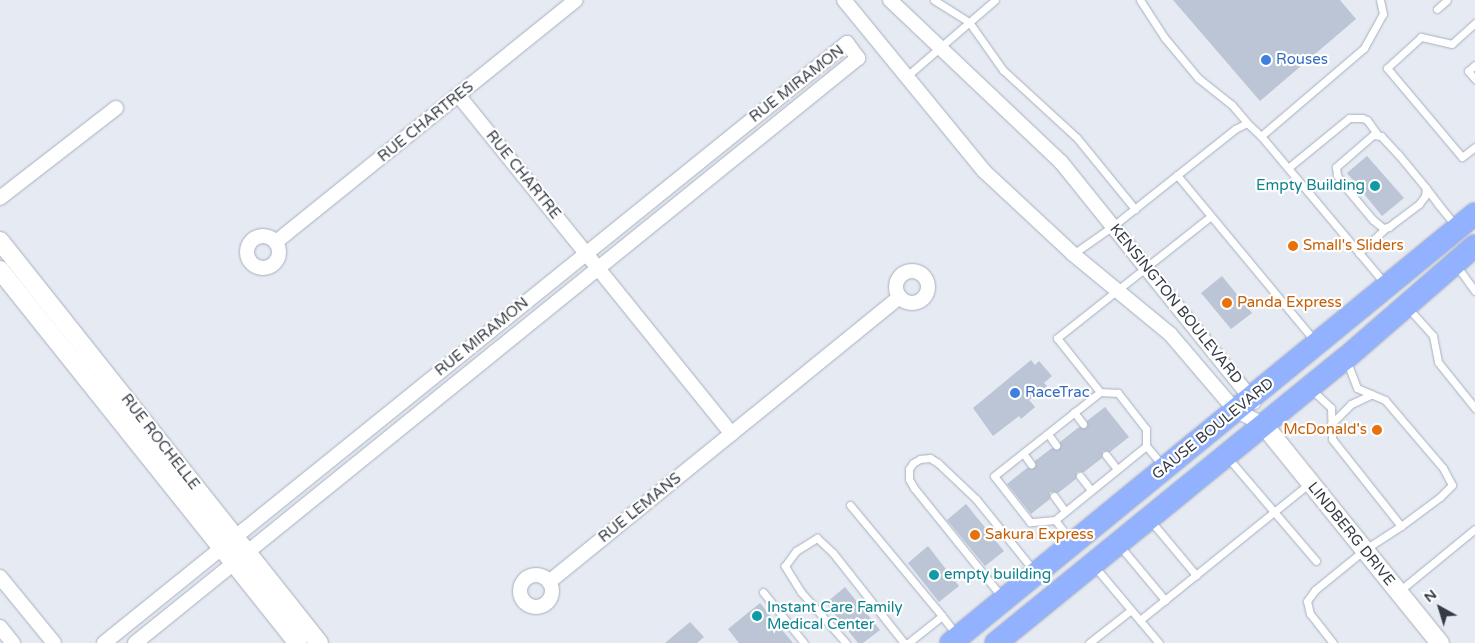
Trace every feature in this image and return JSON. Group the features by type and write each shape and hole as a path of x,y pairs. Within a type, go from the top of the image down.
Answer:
{"main road":[{"name":"GAUSE BOULEVARD","path":"955,640 1475,214"},
{"name":"GAUSE BOULEVARD","path":"996,643 1263,424 1310,388 1475,246"}],"street":[{"name":"RUE CHARTRES","path":"276,242 576,0"},
{"name":"KENSINGTON BOULEVARD","path":"844,0 984,171 1073,254 1170,334 1263,424"},
{"name":"KENSINGTON BOULEVARD","path":"890,0 941,46 1061,162 1146,266 1243,404 1263,424"},
{"name":"RUE MIRAMON","path":"104,643 847,43 858,58 135,643"},
{"name":"RUE CHARTRE","path":"459,96 587,253"},
{"path":"0,198 116,108"},
{"name":"RUE ROCHELLE","path":"0,240 319,643"},
{"path":"587,253 732,434"},
{"name":"RUE ROCHELLE","path":"0,270 298,643"},
{"name":"RUE LEMANS","path":"549,582 900,297"},
{"path":"48,330 62,318"},
{"name":"LINDBERG DRIVE","path":"1263,424 1440,643"},
{"path":"0,577 54,643"},
{"path":"0,627 13,643"}],"lane":[{"path":"934,0 969,22 1003,70 1077,138 1135,209"},
{"path":"906,76 995,0"},
{"path":"1140,0 1164,37 1198,78 1232,105 1288,168 1386,286"},
{"path":"1260,136 1364,48 1383,14 1380,0"},
{"path":"1437,9 1447,0"},
{"path":"1475,24 1452,44 1421,37 1386,68 1462,156 1475,147"},
{"path":"1475,65 1468,71 1475,79"},
{"path":"1288,168 1350,118 1362,118 1367,120 1377,134 1387,140 1458,228"},
{"path":"1073,254 1113,226 1235,129 1247,124"},
{"path":"1377,134 1373,135 1338,163 1336,170 1339,179 1378,226 1386,228"},
{"path":"1177,175 1317,344"},
{"path":"1358,253 1386,228 1419,204 1425,196 1426,188"},
{"path":"1100,392 1057,338 1116,289 1211,216"},
{"path":"1454,263 1475,291"},
{"path":"1405,305 1433,336 1438,362 1475,408"},
{"path":"1333,643 1310,614 1307,602 1315,590 1364,550 1401,526 1452,485 1443,468 1385,400 1357,388 1346,358"},
{"path":"1310,388 1331,408 1332,439 1401,526"},
{"path":"1146,446 1054,520 1030,522 994,476 1100,392 1118,393 1146,429 1146,446 1165,468"},
{"path":"1331,424 1351,404 1372,394"},
{"path":"1074,412 1083,424"},
{"path":"1048,434 1056,445"},
{"path":"1023,453 1031,464"},
{"path":"1106,455 1117,469"},
{"path":"1225,455 1316,561"},
{"path":"1004,600 914,488 909,479 909,470 913,464 920,459 930,458 938,463 976,499 1036,574"},
{"path":"1080,476 1091,490"},
{"path":"1140,620 1310,483"},
{"path":"1054,496 1066,511"},
{"path":"850,505 942,616 955,640"},
{"path":"1148,518 1196,575"},
{"path":"1054,520 1073,544"},
{"path":"1398,592 1475,529"},
{"path":"846,643 802,592 785,566 796,552 817,538 833,553 904,643"},
{"path":"1118,543 1165,600"},
{"path":"1092,564 1159,643"},
{"path":"763,592 804,643"},
{"path":"1089,643 1131,610"},
{"path":"908,643 942,616"}],"building":[{"name":"Rouses","path":"1173,0 1340,0 1356,19 1260,101"},
{"name":"Empty Building","path":"1367,156 1404,198 1382,216 1347,173"},
{"name":"Panda Express","path":"1222,276 1252,313 1231,329 1201,293"},
{"name":"RaceTrac","path":"1031,360 1035,365 1039,361 1052,376 1044,383 1047,386 1029,400 1035,407 1021,419 1019,416 993,436 973,408"},
{"name":"RaceTrac","path":"1105,407 1129,437 1110,452 1103,451 1102,458 1084,472 1077,472 1076,479 1058,493 1050,492 1050,499 1031,514 1007,484 1027,468 1034,468 1035,461 1052,448 1059,449 1060,442 1079,427 1087,428 1087,421"},
{"name":"Sakura Express","path":"966,504 1004,551 985,566 947,520"},
{"name":"empty building","path":"928,546 959,586 939,602 908,563"},
{"path":"845,587 880,630 863,643 858,643 826,603"},
{"name":"Instant Care Family Medical Center","path":"760,603 793,643 739,643 728,629"},
{"path":"690,622 704,637 697,643 665,643"}],"place":[{"name":"Rouses","path":"1266,60"},
{"name":"Empty Building","path":"1375,186"},
{"name":"Small's Sliders","path":"1293,246"},
{"name":"Panda Express","path":"1227,303"},
{"name":"RaceTrac","path":"1015,393"},
{"name":"McDonald's","path":"1377,430"},
{"name":"Sakura Express","path":"975,535"},
{"name":"empty building","path":"934,575"},
{"name":"Instant Care Family Medical Center","path":"757,616"}]}
